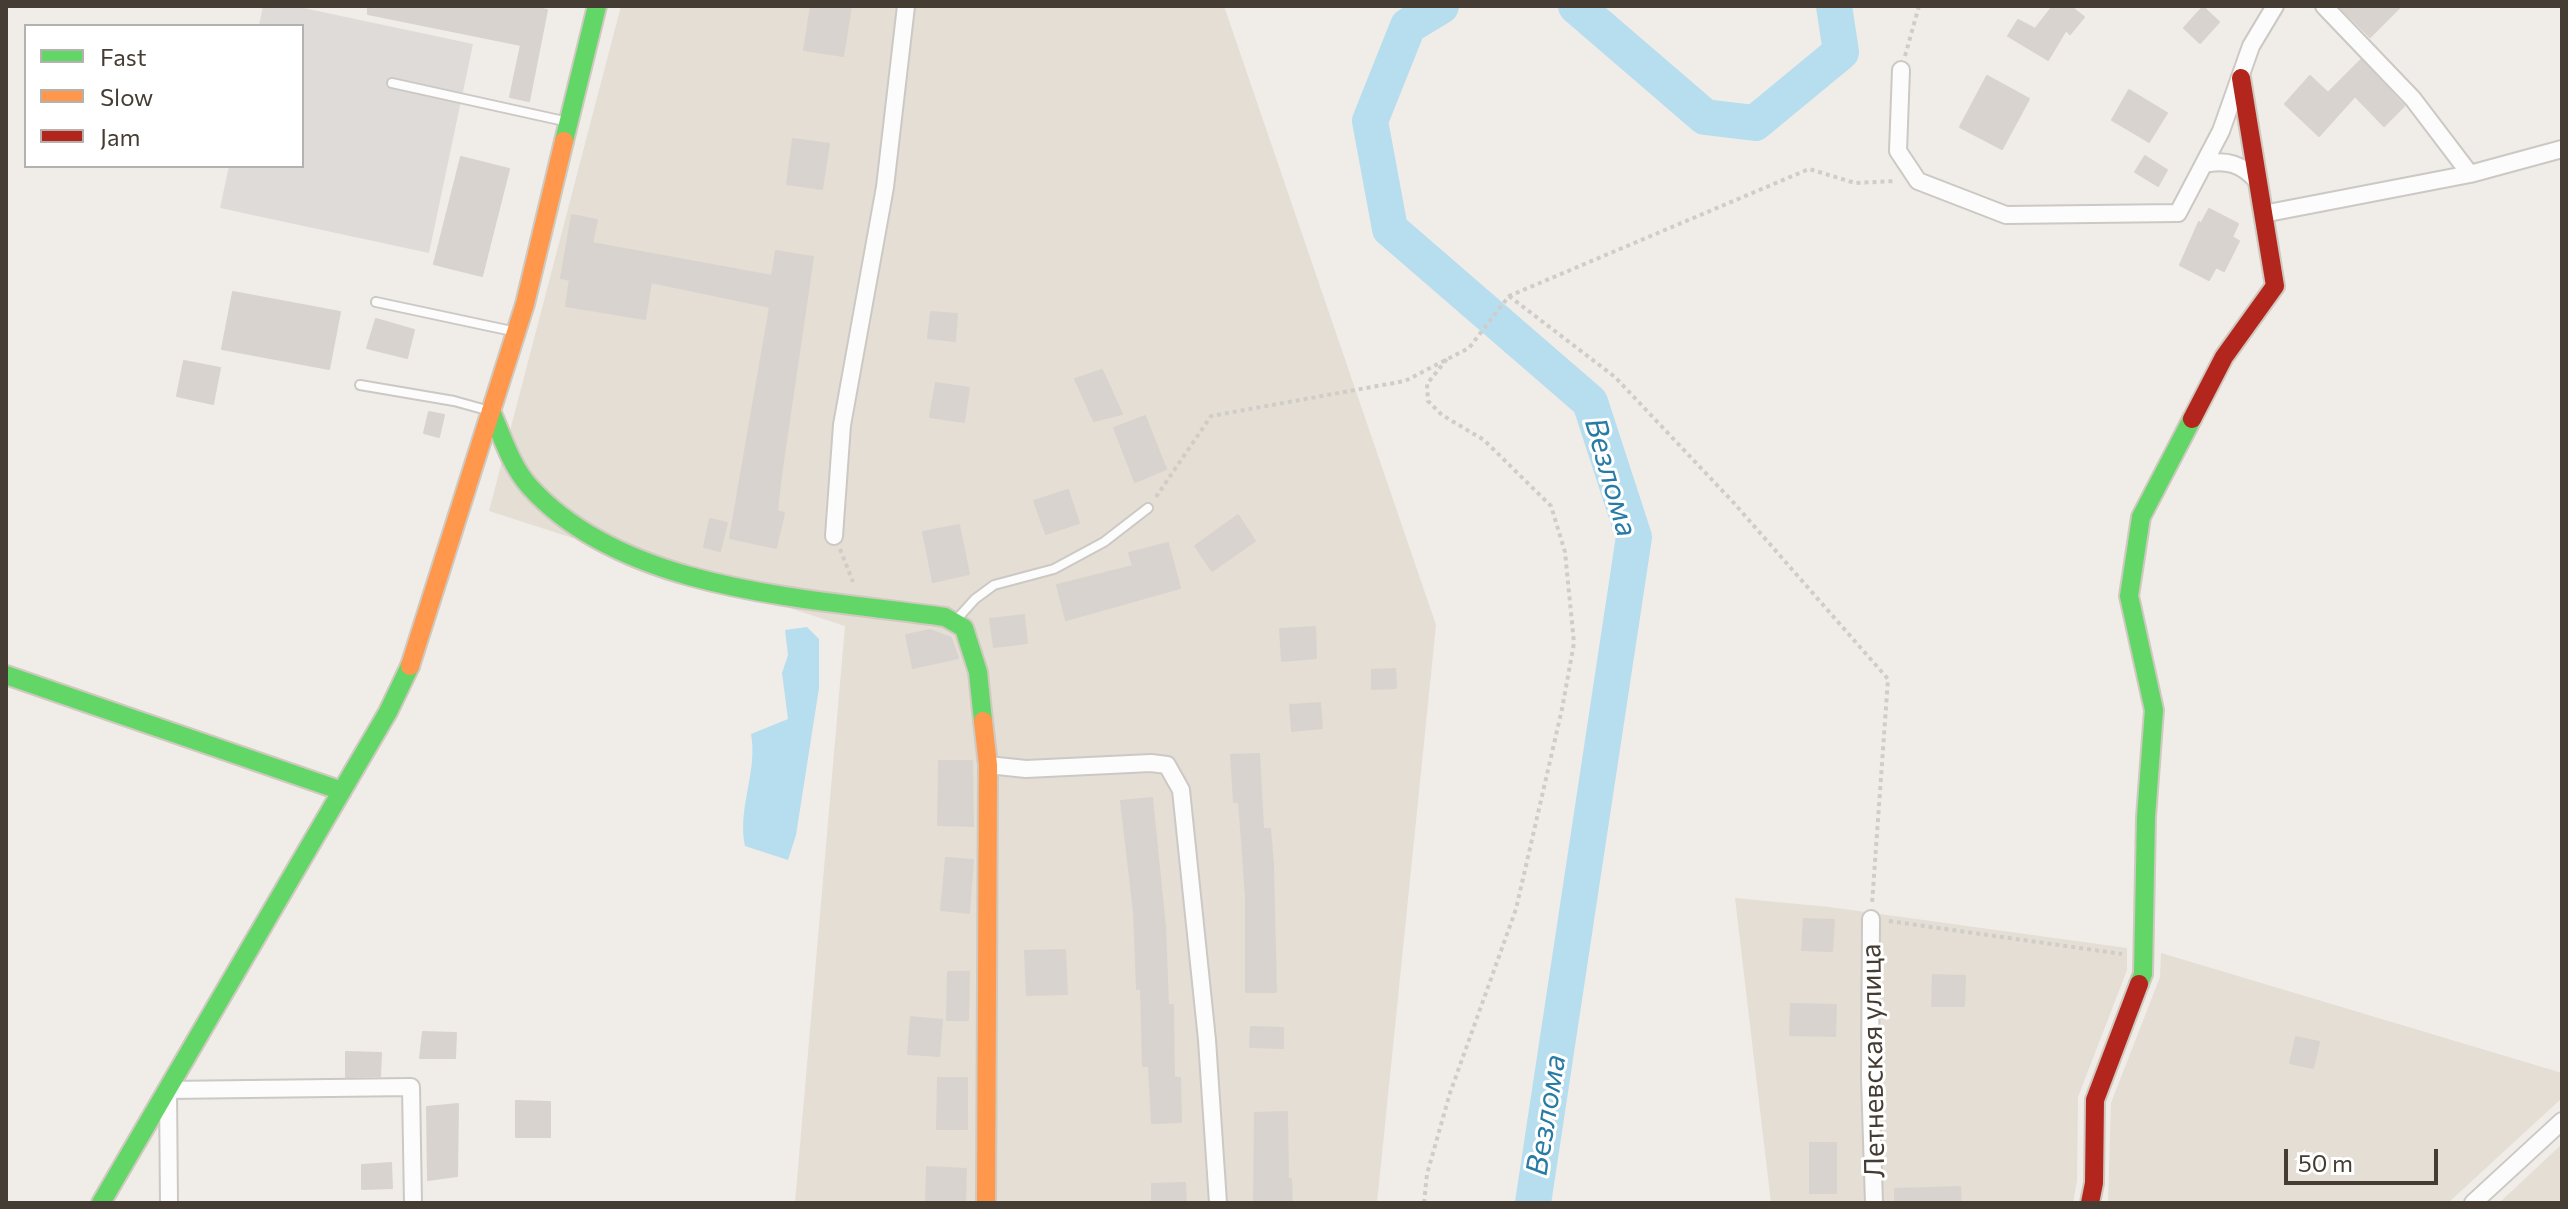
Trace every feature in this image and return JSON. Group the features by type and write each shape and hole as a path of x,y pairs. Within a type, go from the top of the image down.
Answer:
{"street":[{"path":"101,1203 388,712 413,660 516,332 597,6"},
{"path":"834,536 842,425 885,187 906,6"},
{"path":"1901,70 1898,151 1918,181 2006,215 2178,213 2204,164 2241,78 2251,46 2275,6"},
{"path":"2324,6 2413,99 2470,174"},
{"path":"2090,1203 2095,1100 2143,974 2146,817 2154,710 2129,596 2141,517 2224,357 2275,286 2241,78"},
{"path":"2263,214 2470,174 2562,149"},
{"path":"2204,164 2230,163 2245,168 2258,182"},
{"path":"491,411 528,485 571,526 597,540 713,581 955,621 964,628 973,651 988,765 986,1203"},
{"path":"6,675 342,791"},
{"path":"988,765 1026,769 1151,763 1167,765 1174,772 1181,790 1193,896 1218,1203"},
{"name":"Летневская улица","path":"1871,919 1870,1078 1874,1203"},
{"path":"169,1203 168,1090 411,1087 413,1203"},
{"path":"2473,1203 2562,1121"}],"lane":[{"path":"392,83 569,122"},
{"path":"376,302 516,332"},
{"path":"360,385 454,401 491,411"},
{"path":"955,621 975,599 994,585 1054,569 1104,542 1148,508"}],"path":[{"path":"1901,70 1919,6"},
{"path":"1148,508 1211,416 1405,381 1469,348 1509,296 1809,169 1855,183 1918,181"},
{"path":"1509,296 1615,377 1733,502 1888,679 1871,919 2144,957"},
{"path":"1424,1203 1427,1174 1450,1093 1516,909 1574,643 1565,552 1551,506 1484,440 1442,415 1428,401 1427,384 1447,359"},
{"path":"834,536 852,579 857,603"}],"shaded area":[{"path":"263,6 294,6 473,44 429,253 220,208 229,168 304,168 304,24 259,24"},
{"path":"621,6 1224,6 1436,625 1377,1203 795,1203 845,626 489,511"},
{"path":"1735,898 1829,907 2127,948 2127,970 2078,1097 2077,1181 2073,1203 1771,1203"},
{"path":"2161,953 2562,1073 2562,1098 2448,1203 2108,1203 2111,1103 2160,977"},
{"path":"2562,1144 2562,1203 2499,1203"}],"water":[{"path":"807,627 819,639 819,688 796,835 788,860 745,846 744,818 752,762 751,734 788,719 782,673 788,655 785,630"}],"building":[{"path":"368,6 527,6 547,10 529,101 510,97 521,45 368,14"},
{"path":"811,6 851,7 843,56 804,50"},
{"path":"2053,6 2070,6 2084,17 2070,34 2066,30 2048,60 2008,36 2018,20 2035,29"},
{"path":"2339,6 2401,6 2370,37"},
{"path":"2203,7 2219,22 2200,43 2184,28"},
{"path":"2361,60 2404,106 2384,126 2355,96 2319,136 2285,104 2310,76 2328,93"},
{"path":"1987,76 2029,99 2002,149 1960,127"},
{"path":"2129,90 2167,113 2149,142 2112,120"},
{"path":"793,139 829,144 822,189 787,184"},
{"path":"2145,156 2167,170 2158,186 2135,172"},
{"path":"461,157 509,169 482,276 434,264"},
{"path":"2209,209 2238,224 2232,237 2239,241 2224,271 2216,267 2209,280 2180,265 2199,222 2201,224"},
{"path":"572,215 597,220 592,243 772,276 776,251 813,257 781,475 777,511 784,513 776,548 730,538 770,307 651,282 645,319 566,306 570,280 561,278"},
{"path":"233,292 340,312 329,369 222,349"},
{"path":"931,312 957,314 955,341 928,338"},
{"path":"376,319 414,330 407,358 367,348"},
{"path":"184,361 220,368 213,404 177,396"},
{"path":"1102,370 1122,414 1094,421 1075,379"},
{"path":"936,383 969,388 964,422 930,417"},
{"path":"429,412 444,415 439,437 424,433"},
{"path":"1145,416 1166,469 1135,482 1114,428"},
{"path":"1068,490 1079,523 1046,534 1034,501"},
{"path":"1238,515 1255,541 1212,571 1195,546"},
{"path":"710,519 727,523 720,551 704,547"},
{"path":"959,525 969,574 933,582 923,532"},
{"path":"1168,543 1180,588 1066,620 1057,585 1133,566 1129,553"},
{"path":"1024,615 1027,643 994,647 990,619"},
{"path":"1315,627 1316,658 1282,661 1280,629"},
{"path":"930,630 951,638 958,658 913,668 906,635"},
{"path":"1395,669 1396,688 1372,689 1372,670"},
{"path":"1320,703 1322,728 1292,731 1290,705"},
{"path":"1259,754 1263,829 1270,829 1273,864 1276,992 1246,992 1246,896 1239,802 1234,802 1231,755"},
{"path":"939,761 972,761 973,826 938,825"},
{"path":"1152,798 1165,927 1168,1005 1173,1005 1174,1078 1180,1078 1181,1122 1152,1123 1149,1066 1143,1066 1141,989 1137,989 1134,912 1121,801"},
{"path":"946,858 973,860 969,913 941,910"},
{"path":"1804,919 1834,920 1832,951 1802,950"},
{"path":"1065,950 1067,994 1027,995 1025,951"},
{"path":"948,972 969,972 968,1020 947,1020"},
{"path":"1933,975 1965,976 1964,1006 1932,1006"},
{"path":"1791,1004 1836,1005 1835,1036 1790,1035"},
{"path":"911,1017 942,1020 939,1056 908,1054"},
{"path":"1251,1027 1283,1028 1283,1048 1250,1047"},
{"path":"423,1032 456,1033 455,1058 420,1058"},
{"path":"2296,1037 2319,1042 2313,1068 2290,1063"},
{"path":"346,1052 381,1053 380,1076 346,1077"},
{"path":"938,1078 967,1078 967,1129 937,1129"},
{"path":"516,1101 550,1102 550,1137 516,1137"},
{"path":"458,1104 457,1176 428,1180 427,1107"},
{"path":"1287,1112 1288,1179 1291,1179 1292,1203 1254,1203 1255,1113"},
{"path":"1810,1143 1836,1143 1836,1193 1810,1193"},
{"path":"391,1163 392,1188 362,1189 362,1165"},
{"path":"927,1167 966,1169 965,1203 926,1203"},
{"path":"1185,1183 1186,1203 1152,1203 1152,1184"},
{"path":"1960,1187 1961,1203 1895,1203 1895,1189"}],"waterway":[{"name":"Везлома","path":"1441,6 1408,26 1370,121 1390,229 1590,402 1634,537 1533,1203"},
{"name":"Везлома","path":"1576,6 1705,117 1755,123 1841,52 1834,6"}],"traffic: fast":[{"path":"564,141 597,6"},
{"path":"491,411 512,460 530,487 570,522 617,549 668,570 724,585 838,604 945,617 964,628 978,672 983,721"},
{"path":"2139,984 2143,974 2146,817 2154,710 2129,596 2141,517 2192,419"},
{"path":"101,1203 388,712 410,666"},
{"path":"6,675 342,791"}],"traffic: slow":[{"path":"410,666 525,304 564,141"},
{"path":"983,721 988,765 986,1203"}],"traffic: jam":[{"path":"2192,419 2224,357 2275,286 2241,78"},
{"path":"2090,1203 2094,1183 2095,1100 2139,984"}]}
